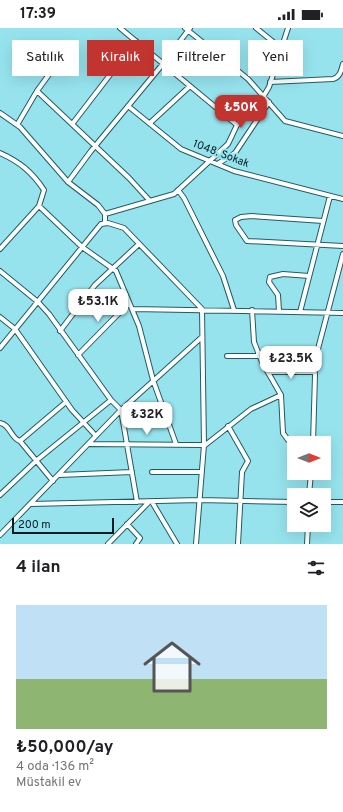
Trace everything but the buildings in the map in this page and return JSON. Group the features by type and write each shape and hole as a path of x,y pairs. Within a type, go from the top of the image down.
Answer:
{"street":[{"path":"120,28 135,40"},
{"path":"256,28 271,40"},
{"path":"285,40 288,28"},
{"path":"180,40 188,29 248,80 285,121 343,136"},
{"path":"154,56 162,62"},
{"path":"270,82 333,79 337,78 340,74 343,64"},
{"path":"68,182 95,146 162,66"},
{"path":"17,125 37,90 48,76"},
{"path":"73,123 109,76"},
{"path":"178,76 237,125"},
{"path":"105,214 167,197 178,190 228,144 237,125 263,97 272,76"},
{"path":"150,123 190,86"},
{"path":"37,90 129,178 150,201"},
{"path":"219,164 235,153 269,102"},
{"name":"1048. Sokak","path":"128,106 181,149 234,171 343,199"},
{"path":"0,112 17,125 68,182 98,205 105,214 105,223"},
{"path":"0,153 21,163 44,190 39,206 0,249"},
{"path":"178,190 184,198 223,276 234,310"},
{"path":"300,312 330,196"},
{"path":"39,206 82,247 116,271 129,303 133,309 154,380 176,444"},
{"path":"323,221 252,216 241,216 235,220 236,225 246,241 343,246"},
{"path":"0,348 101,224 105,223 124,228 202,309 204,446 196,544"},
{"path":"60,331 95,285 139,244"},
{"path":"313,436 314,364 343,254"},
{"path":"0,271 38,302 111,400 121,410 137,502"},
{"path":"279,311 278,295 269,282 270,278 283,274 309,276"},
{"path":"78,355 129,303"},
{"path":"133,309 202,309 343,313"},
{"path":"252,310 254,342 259,355 281,395 283,433 287,439"},
{"path":"0,317 15,329 66,402 82,422 96,436"},
{"path":"0,535 121,410 202,337"},
{"path":"227,356 259,355 294,349"},
{"path":"268,372 314,372"},
{"path":"89,444 176,444 204,446 251,409 281,395"},
{"path":"0,495 37,460 111,400"},
{"path":"20,441 66,402"},
{"path":"0,423 6,425 16,440 20,441 53,481"},
{"path":"228,426 248,461 242,472 238,544"},
{"path":"59,475 132,472"},
{"path":"152,472 202,472"},
{"path":"30,504 200,500 287,502"},
{"path":"108,544 151,502"},
{"path":"151,502 177,544"},
{"path":"331,502 343,502"},
{"path":"127,524 140,538 136,544"},
{"path":"307,544 308,532"}]}
